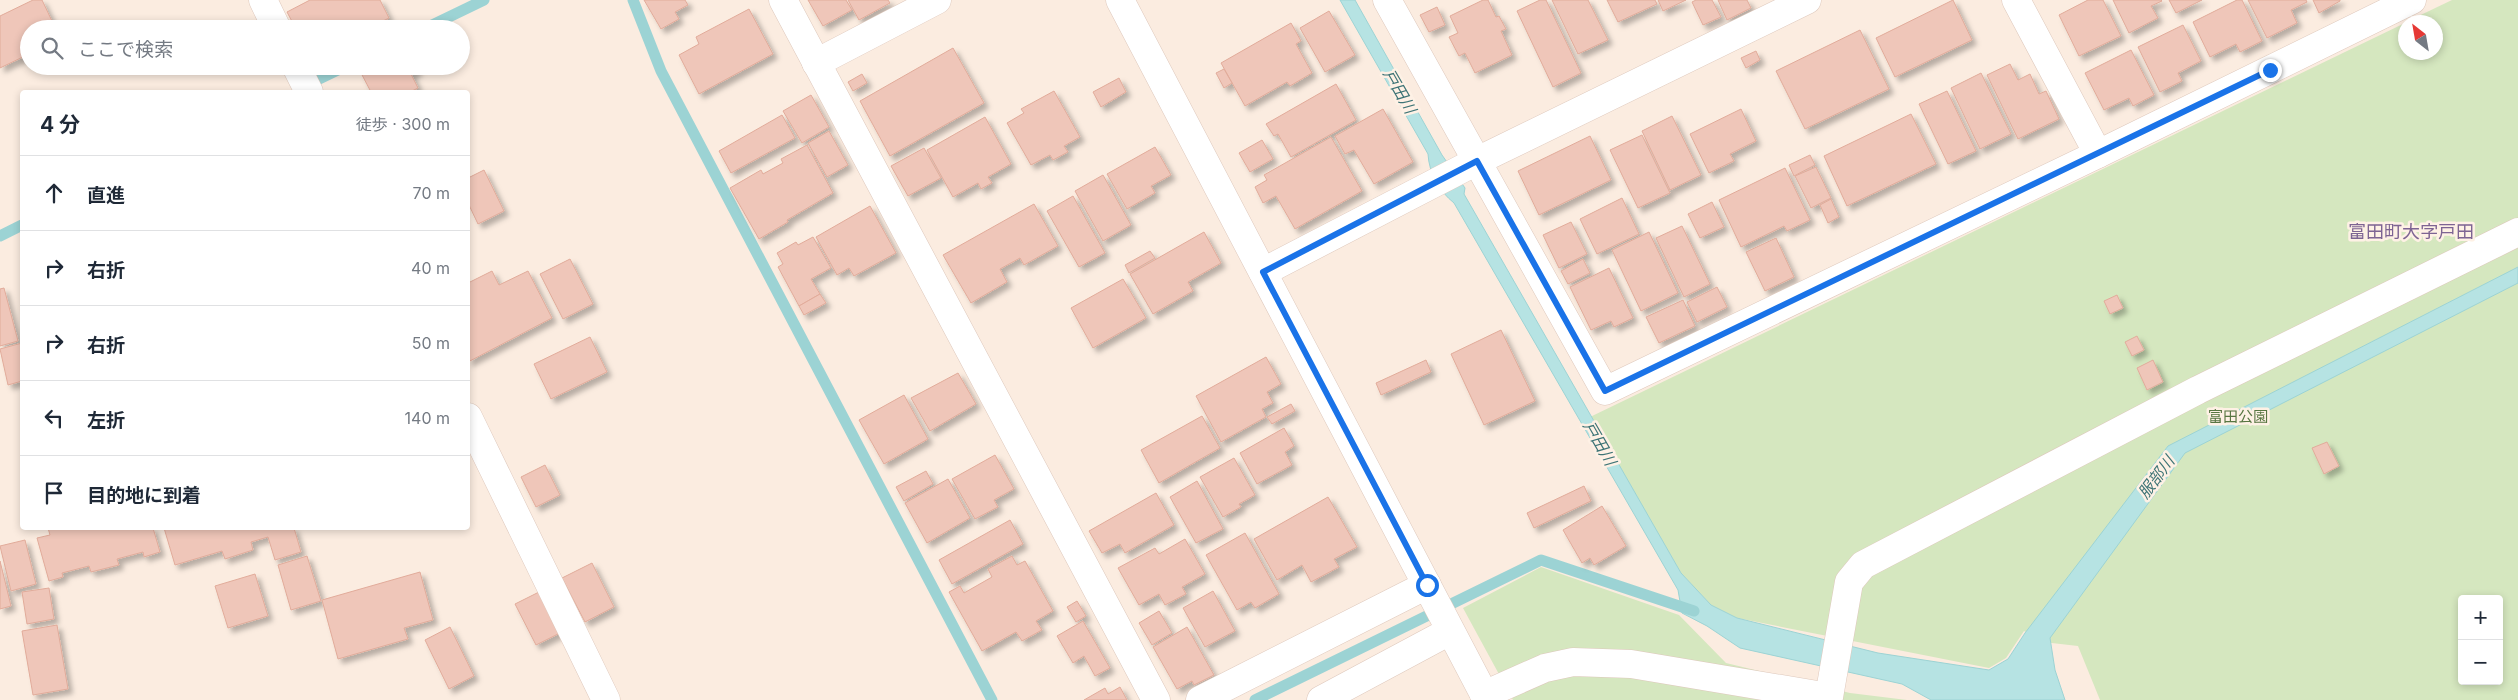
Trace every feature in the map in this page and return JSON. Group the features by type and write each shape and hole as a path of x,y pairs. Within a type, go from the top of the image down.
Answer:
{"street":[{"path":"263,0 273,20"},
{"path":"783,0 1156,700"},
{"path":"816,63 937,0"},
{"path":"1120,0 1450,632 1486,697 1545,668 1573,662 1631,664 1829,697 1849,582 1863,564 2198,390 2518,232"},
{"path":"1387,0 1468,166 1605,391 2098,154 2412,0"},
{"path":"1263,272 1468,166 1807,0"},
{"path":"2016,0 2098,154"},
{"path":"300,75 307,90"},
{"path":"470,421 606,700"},
{"path":"1200,700 1427,585"},
{"path":"1321,700 1450,632"}],"green space":[{"name":"富田公園","path":"2452,0 2518,0 2518,700 2100,700 2078,646 2043,642 2024,631 2006,658 1989,668 1737,618 1711,605 1681,573 1590,417 2398,26 2398,60 2443,60 2443,15 2421,15"},
{"path":"1541,567 1679,615 1726,663 1850,693 1907,700 1513,700 1463,608"}],"water":[{"path":"1340,0 1355,0 1442,155 1465,188 1464,194 1681,573 1711,605 1737,618 1878,653 1989,670 2008,659 2025,633 2168,446 2518,267 2518,283 2185,453 2050,638 2055,670 2065,700 1931,700 1902,684 1740,648 1707,626 1682,613 1678,590 1454,203 1436,181 1430,168 1428,154"}],"building":[{"path":"33,0 42,0 52,20 20,20 20,58 0,68 0,16"},
{"path":"310,0 380,0 389,18 385,20 291,20 287,12"},
{"path":"644,0 685,0 688,5 675,12 679,19 661,29"},
{"path":"808,0 846,0 852,10 823,26"},
{"path":"848,0 888,0 890,3 859,20"},
{"path":"1483,0 1488,0 1496,17 1499,16 1506,29 1501,31 1512,55 1475,73 1465,53 1459,56 1449,37 1458,33 1450,16"},
{"path":"1540,0 1546,0 1581,73 1553,87 1517,11"},
{"path":"1552,0 1588,0 1608,40 1578,54"},
{"path":"1607,0 1655,0 1657,4 1618,22"},
{"path":"1658,0 1686,0 1663,11"},
{"path":"1696,0 1712,0 1721,17 1703,25 1692,2"},
{"path":"1718,0 1747,0 1751,8 1727,20"},
{"path":"1953,0 1972,40 1895,77 1876,38"},
{"path":"2088,0 2103,0 2121,36 2079,56 2059,15"},
{"path":"2113,0 2162,1 2151,6 2158,18 2129,33"},
{"path":"2169,0 2202,0 2176,13"},
{"path":"2237,0 2242,0 2262,41 2240,52 2236,44 2210,57 2193,22"},
{"path":"2248,0 2306,0 2307,2 2291,10 2297,23 2267,38"},
{"path":"2313,0 2340,0 2340,1 2319,13"},
{"path":"1437,7 1445,25 1429,32 1420,15"},
{"path":"749,9 773,54 699,94 679,55 699,44 696,37"},
{"path":"1329,11 1355,55 1325,72 1300,28"},
{"path":"1291,23 1301,41 1296,44 1312,73 1290,86 1287,82 1245,106 1221,63"},
{"path":"2183,25 2201,61 2178,73 2182,81 2160,92 2138,47"},
{"path":"1860,30 1889,89 1805,129 1776,71"},
{"path":"953,48 984,103 890,156 860,101"},
{"path":"2131,50 2154,95 2133,106 2129,98 2104,110 2085,73"},
{"path":"1756,51 1760,60 1746,68 1741,58"},
{"path":"2010,64 2018,80 2030,74 2039,94 2046,91 2059,119 2018,139 1987,75"},
{"path":"1224,69 1232,83 1224,88 1216,73"},
{"path":"1981,73 2011,134 1980,149 1951,88"},
{"path":"862,74 867,83 853,91 848,82"},
{"path":"362,75 412,75 418,88 414,90 370,90"},
{"path":"1119,78 1126,92 1101,107 1093,92"},
{"path":"1336,84 1356,120 1291,157 1278,134 1274,136 1266,124"},
{"path":"1054,91 1080,137 1064,146 1068,152 1053,160 1050,155 1031,165 1007,123 1024,113 1021,109"},
{"path":"1947,91 1976,151 1948,164 1919,104"},
{"path":"811,95 829,127 802,143 783,111"},
{"path":"1383,109 1413,162 1374,184 1354,150 1345,154 1335,136"},
{"path":"1741,109 1756,141 1730,154 1734,161 1709,173 1690,134"},
{"path":"1911,114 1936,164 1847,206 1824,156"},
{"path":"782,115 795,138 731,173 719,151"},
{"path":"1672,116 1701,175 1670,190 1642,131"},
{"path":"985,117 1011,164 988,177 992,183 981,189 978,183 953,197 927,150"},
{"path":"829,131 848,165 827,177 808,143"},
{"path":"1642,135 1670,193 1638,208 1610,150"},
{"path":"1590,136 1611,180 1539,215 1518,171"},
{"path":"1331,137 1362,191 1295,229 1276,196 1263,203 1255,187 1267,180 1264,175"},
{"path":"1262,140 1273,159 1250,172 1239,153"},
{"path":"807,145 833,193 759,239 730,188 761,170 763,174 783,163 781,159"},
{"path":"1155,147 1171,175 1151,186 1155,193 1127,209 1107,174"},
{"path":"924,148 941,178 908,196 891,166"},
{"path":"1810,155 1815,165 1794,176 1789,165"},
{"path":"1816,167 1831,198 1811,208 1795,176"},
{"path":"1785,168 1810,220 1787,231 1784,226 1741,247 1719,200"},
{"path":"484,170 504,211 478,224 470,207 470,177"},
{"path":"1103,175 1131,225 1103,241 1075,191"},
{"path":"1073,196 1105,253 1079,267 1047,211"},
{"path":"1622,198 1639,234 1597,254 1580,219"},
{"path":"1831,199 1839,217 1828,223 1820,205"},
{"path":"1712,202 1724,227 1700,238 1688,214"},
{"path":"1034,204 1058,246 1024,265 1020,258 1000,269 1007,282 971,303 943,255"},
{"path":"870,206 896,253 854,276 849,268 837,275 816,237"},
{"path":"1571,222 1587,254 1559,268 1543,235"},
{"path":"1682,226 1710,284 1684,297 1656,238"},
{"path":"1204,232 1221,263 1188,282 1193,291 1153,314 1130,274"},
{"path":"1649,232 1678,293 1641,311 1612,250"},
{"path":"813,237 831,268 811,279 820,294 799,306 778,267 783,264 777,253 796,242 798,245"},
{"path":"1776,238 1794,277 1765,291 1746,252"},
{"path":"1150,251 1155,258 1129,273 1125,265"},
{"path":"570,259 593,304 563,319 540,274"},
{"path":"1583,259 1590,273 1568,284 1561,271"},
{"path":"1609,268 1633,318 1614,327 1611,321 1591,330 1570,287"},
{"path":"492,271 499,285 528,271 552,318 470,361 470,282"},
{"path":"1123,279 1146,318 1093,348 1071,308"},
{"path":"1717,287 1727,307 1697,322 1687,302"},
{"path":"4,288 18,341 0,346 0,289"},
{"path":"820,294 826,303 804,315 799,306"},
{"path":"2117,295 2123,308 2110,314 2104,301"},
{"path":"1683,300 1695,326 1659,343 1646,317"},
{"path":"1501,330 1535,401 1484,425 1451,354"},
{"path":"2137,336 2144,350 2132,356 2125,342"},
{"path":"590,337 607,372 551,399 534,364"},
{"path":"20,344 20,382 8,385 0,349"},
{"path":"1266,357 1281,384 1267,392 1273,403 1262,409 1266,417 1221,442 1196,396"},
{"path":"1426,360 1431,372 1381,395 1376,383"},
{"path":"2153,360 2163,382 2147,390 2137,368"},
{"path":"958,373 976,404 930,431 911,398"},
{"path":"904,395 928,439 884,464 859,420"},
{"path":"1291,404 1295,411 1272,424 1267,417"},
{"path":"1202,416 1220,448 1159,483 1141,450"},
{"path":"1284,428 1294,446 1285,452 1292,465 1257,484 1240,453"},
{"path":"2327,442 2339,466 2324,474 2312,448"},
{"path":"995,455 1014,489 994,500 998,507 975,519 952,479"},
{"path":"1234,458 1255,495 1239,504 1241,507 1223,517 1200,477"},
{"path":"545,465 560,495 536,507 521,477"},
{"path":"926,471 933,484 904,501 896,487"},
{"path":"948,479 970,518 927,543 905,503"},
{"path":"1197,481 1223,529 1196,543 1170,497"},
{"path":"1584,486 1591,501 1534,528 1527,513"},
{"path":"1156,493 1174,525 1125,553 1120,544 1102,553 1089,531"},
{"path":"1328,497 1357,547 1334,559 1339,567 1311,582 1302,565 1277,580 1254,539"},
{"path":"1602,506 1626,546 1594,565 1590,558 1582,563 1563,530"},
{"path":"1010,520 1023,544 952,584 939,560"},
{"path":"49,530 154,530 160,552 144,557 143,552 117,559 119,565 91,572 89,566 62,573 63,577 49,581 37,538 50,535"},
{"path":"165,530 295,530 301,552 275,560 268,537 251,542 253,550 225,559 222,551 175,565"},
{"path":"1245,533 1279,594 1255,608 1251,602 1237,610 1206,555"},
{"path":"1185,539 1205,574 1182,587 1186,594 1165,605 1159,594 1139,605 1118,568 1155,548 1159,554"},
{"path":"25,540 36,584 11,591 0,546"},
{"path":"307,556 321,601 291,610 278,565"},
{"path":"1012,556 1017,565 1025,561 1053,611 1036,621 1042,630 1022,641 1016,632 982,651 949,592 960,586 964,593 992,577 988,569"},
{"path":"0,561 11,606 0,609"},
{"path":"592,563 614,607 585,622 562,578"},
{"path":"420,572 433,620 404,628 408,639 338,659 322,600"},
{"path":"255,574 268,616 228,628 215,586"},
{"path":"49,588 54,619 27,624 22,592"},
{"path":"541,591 562,632 536,645 515,604"},
{"path":"1213,591 1235,631 1205,647 1183,608"},
{"path":"1077,601 1086,616 1076,622 1067,607"},
{"path":"1159,611 1172,633 1152,645 1139,623"},
{"path":"1083,621 1110,668 1095,676 1084,656 1073,663 1057,636"},
{"path":"57,625 68,689 33,695 22,631"},
{"path":"450,627 474,676 449,689 425,640"},
{"path":"1187,627 1214,675 1194,685 1192,681 1177,689 1153,647"},
{"path":"1120,687 1127,700 1084,700 1105,688 1108,694"}],"waterway":[{"path":"443,20 484,0"},
{"path":"633,0 661,71 992,700"},
{"path":"319,79 327,75"},
{"path":"0,236 20,226"},
{"path":"1255,700 1541,560 1694,611"}],"district":[{"name":"富田町大字戸田","path":"2411,231"}],"route":[{"path":"1427,585 1263,272 1477,161 1605,391 2270,70"}],"water label":[{"name":"戸田川","path":"1400,91"},
{"name":"戸田川","path":"1600,443"},
{"name":"服部川","path":"2156,477"}]}
